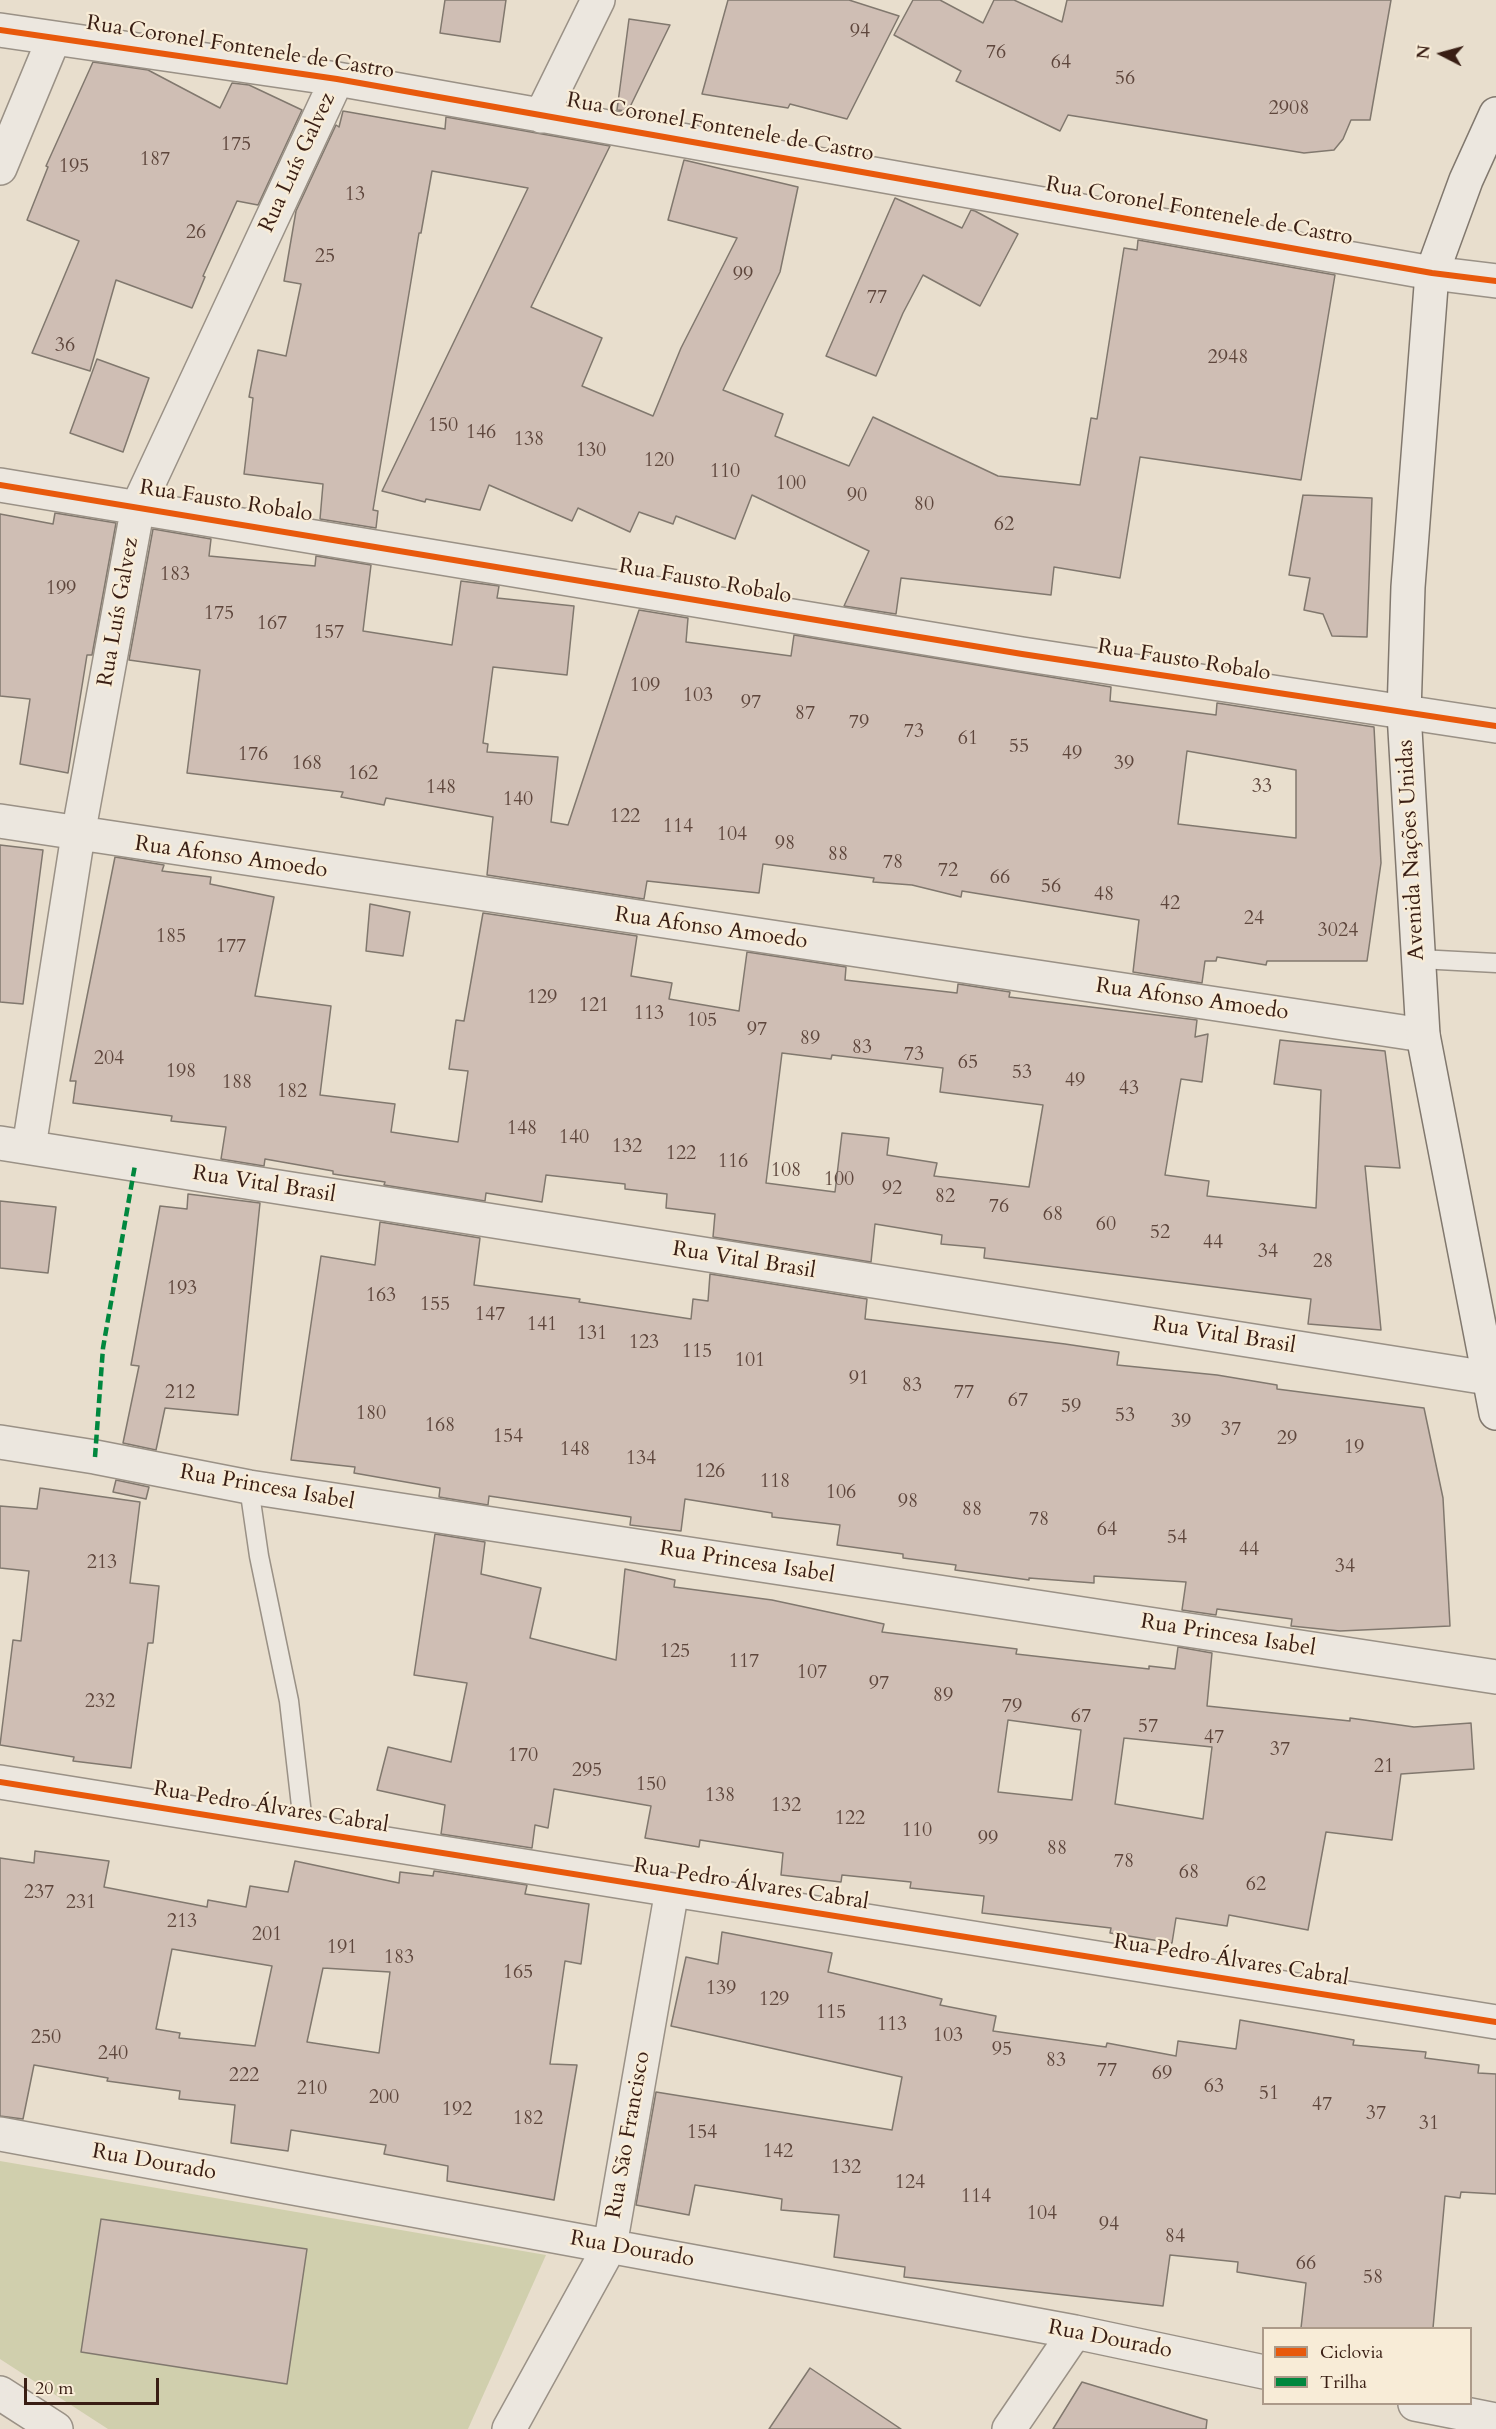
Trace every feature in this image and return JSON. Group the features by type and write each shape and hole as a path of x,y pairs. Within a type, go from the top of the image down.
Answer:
{"street":[{"path":"541,117 597,0"},
{"name":"Rua Coronel Fontenele de Castro","path":"0,30 337,79 541,117 940,184 1432,273 1496,281"},
{"path":"0,168 54,38"},
{"name":"Rua Luís Galvez","path":"15,1145 78,835 138,506 337,79"},
{"name":"Avenida Nações Unidas","path":"1496,114 1466,180 1432,273 1408,587 1404,712 1423,1035 1496,1413"},
{"name":"Rua Fausto Robalo","path":"0,485 1022,654 1496,726"},
{"name":"Rua Afonso Amoedo","path":"0,821 78,835 1423,1035"},
{"name":"Rua Vital Brasil","path":"15,1145 1488,1378"},
{"name":"Rua Princesa Isabel","path":"0,1442 95,1457 249,1487 1496,1677"},
{"name":"Rua Pedro Álvares Cabral","path":"0,1782 1496,2022"},
{"name":"Rua São Francisco","path":"509,2429 610,2246 672,1890"},
{"name":"Rua Dourado","path":"0,2134 1075,2332 1262,2372"},
{"path":"1009,2429 1075,2332"},
{"path":"0,2393 56,2429"},
{"path":"1424,2405 1496,2421"}],"lane":[{"path":"1419,959 1496,963"},
{"path":"249,1487 259,1556 289,1701 304,1832"}],"green space":[{"path":"0,2161 546,2255 468,2429 108,2429 0,2359"}],"building":[{"path":"445,0 506,0 500,42 440,33"},
{"path":"728,0 849,0 899,16 847,119 790,104 788,108 702,94"},
{"path":"913,0 940,0 983,23 994,0 1014,0 1062,22 1067,0 1391,0 1370,120 1351,120 1343,139 1334,150 1304,153 1068,115 1060,131 956,81 961,71 894,35"},
{"path":"629,19 670,25 628,111 617,110"},
{"path":"93,62 148,70 220,108 232,83 249,85 302,110 258,205 237,201 203,276 205,277 192,308 116,280 90,371 32,353 79,241 27,220 48,167 46,166"},
{"path":"343,111 445,129 446,117 610,146 531,307 602,338 582,386 653,416 681,348 737,238 668,220 684,160 798,187 780,272 723,390 783,414 775,436 849,466 873,417 998,476 1080,485 1091,418 1097,419 1124,248 1137,250 1138,240 1335,275 1301,480 1140,457 1120,578 1054,567 1051,595 901,578 896,614 844,606 869,551 752,495 735,539 676,516 673,524 639,512 630,532 578,508 572,521 489,485 480,510 426,499 425,502 382,491 528,188 432,171 421,233 419,233 373,510 378,511 376,528 320,519 323,484 244,474 253,398 249,397 258,350 286,356 301,284 284,281 296,211 336,125 339,127"},
{"path":"895,198 962,228 971,210 975,211 1018,234 980,306 923,275 903,313 876,376 826,356"},
{"path":"97,359 149,378 123,452 70,433"},
{"path":"1303,495 1372,498 1367,637 1332,636 1323,614 1304,610 1310,578 1289,575"},
{"path":"55,513 116,523 92,655 87,655 68,773 20,764 30,699 0,696 0,514 53,524"},
{"path":"153,529 211,539 209,556 315,566 316,556 371,565 363,631 452,645 461,581 499,586 497,598 574,606 567,675 493,667 483,743 488,744 487,752 558,757 551,822 568,825 639,610 688,618 686,642 791,656 794,635 1111,687 1110,701 1216,715 1217,703 1374,727 1381,863 1367,961 1267,961 1266,965 1217,957 1216,961 1205,961 1202,983 1133,972 1139,920 962,891 961,897 912,885 873,882 874,878 763,864 759,893 647,881 644,899 487,875 493,817 386,798 384,805 341,797 343,792 187,773 200,670 129,660","holes":["1187,751 1296,770 1296,838 1178,824"]},
{"path":"0,845 43,850 23,1004 0,1002"},
{"path":"115,857 164,865 162,871 211,877 210,884 274,897 255,996 331,1006 320,1095 395,1104 391,1132 458,1142 468,1071 449,1069 456,1020 464,1021 483,913 637,936 631,976 672,983 669,999 739,1011 747,952 846,967 845,980 957,993 958,984 1010,992 1009,997 1197,1020 1195,1037 1208,1034 1202,1082 1181,1079 1165,1175 1209,1181 1207,1196 1316,1208 1321,1090 1274,1084 1280,1040 1385,1051 1400,1168 1365,1166 1381,1330 1308,1324 1311,1299 984,1258 985,1248 941,1244 942,1235 875,1224 871,1262 713,1237 715,1214 666,1208 667,1194 625,1189 625,1184 546,1175 542,1202 486,1193 485,1201 384,1185 385,1182 333,1174 333,1171 265,1159 264,1166 221,1159 226,1127 171,1121 172,1116 73,1103 76,1081 70,1081","holes":["782,1053 831,1059 832,1055 943,1068 940,1092 1043,1105 1029,1187 934,1176 937,1163 887,1155 889,1138 842,1133 835,1192 766,1183"]},
{"path":"370,904 410,912 403,956 366,951"},
{"path":"188,1194 260,1203 238,1415 165,1408 156,1450 123,1443 139,1366 131,1365 160,1206 187,1209"},
{"path":"0,1201 56,1207 48,1273 0,1268"},
{"path":"380,1222 480,1238 474,1285 580,1299 579,1302 691,1319 693,1299 708,1301 710,1274 867,1299 865,1319 1119,1352 1117,1365 1217,1375 1277,1385 1277,1389 1424,1408 1443,1498 1450,1626 1340,1631 1291,1626 1292,1619 1217,1609 1216,1615 1182,1610 1186,1582 1094,1576 1094,1583 1029,1578 1029,1580 955,1570 956,1565 903,1558 903,1554 837,1545 840,1525 772,1517 772,1513 685,1499 681,1531 630,1525 631,1517 489,1496 488,1505 439,1497 440,1488 354,1473 355,1467 291,1460 321,1256 375,1265"},
{"path":"116,1480 149,1487 146,1499 113,1492"},
{"path":"40,1488 140,1502 130,1583 159,1586 153,1643 148,1643 131,1768 73,1761 74,1757 0,1745 13,1640 21,1641 29,1571 0,1568 0,1506 37,1509"},
{"path":"435,1534 485,1542 481,1574 541,1588 530,1638 616,1660 625,1569 675,1580 674,1587 772,1600 884,1624 882,1632 1017,1649 1016,1654 1149,1669 1149,1666 1175,1669 1178,1647 1212,1653 1207,1706 1350,1721 1350,1718 1414,1727 1471,1723 1474,1769 1401,1774 1392,1840 1326,1832 1308,1930 1229,1915 1227,1926 1176,1918 1172,1943 1110,1933 1111,1928 982,1913 984,1896 910,1888 911,1882 842,1875 841,1882 781,1875 783,1853 700,1840 699,1847 645,1838 651,1806 554,1789 548,1828 535,1825 532,1848 441,1834 445,1805 377,1790 388,1747 451,1762 467,1683 414,1675","holes":["1008,1720 1081,1730 1072,1800 998,1792","1124,1738 1212,1747 1203,1819 1115,1804"]},
{"path":"35,1851 109,1861 104,1887 207,1907 208,1900 246,1907 250,1886 288,1892 295,1861 399,1883 400,1872 433,1876 434,1871 527,1885 525,1894 589,1904 581,1964 565,1961 550,2064 577,2065 554,2200 447,2181 448,2166 384,2154 386,2145 291,2130 288,2151 231,2143 235,2105 179,2099 180,2091 107,2081 108,2078 34,2065 23,2119 0,2116 0,1858 34,1863","holes":["172,1949 272,1966 255,2046 179,2038 180,2033 156,2029","323,1968 390,1972 379,2053 307,2042"]},
{"path":"722,1932 832,1953 828,1972 942,1999 940,2005 996,2016 993,2031 1106,2047 1107,2043 1176,2056 1178,2041 1236,2049 1240,2020 1354,2040 1353,2045 1426,2052 1425,2058 1479,2065 1478,2073 1496,2074 1496,2194 1461,2192 1460,2198 1445,2196 1433,2327 1301,2327 1306,2283 1237,2272 1238,2262 1170,2255 1163,2306 904,2277 905,2267 834,2257 839,2215 781,2210 782,2199 695,2185 689,2215 636,2205 656,2092 892,2130 902,2077 671,2026 686,1957 718,1964"},
{"path":"101,2219 307,2249 287,2384 81,2352"},
{"path":"810,2368 901,2429 769,2429"},
{"path":"1082,2382 1207,2420 1206,2429 1053,2429"}],"marked path":[{"path":"95,1457 103,1348 135,1165"}],"cycle path":[{"path":"0,30 337,79 1432,273 1496,281"},
{"path":"0,485 1022,654 1496,726"},
{"path":"0,1782 1496,2022"}]}
